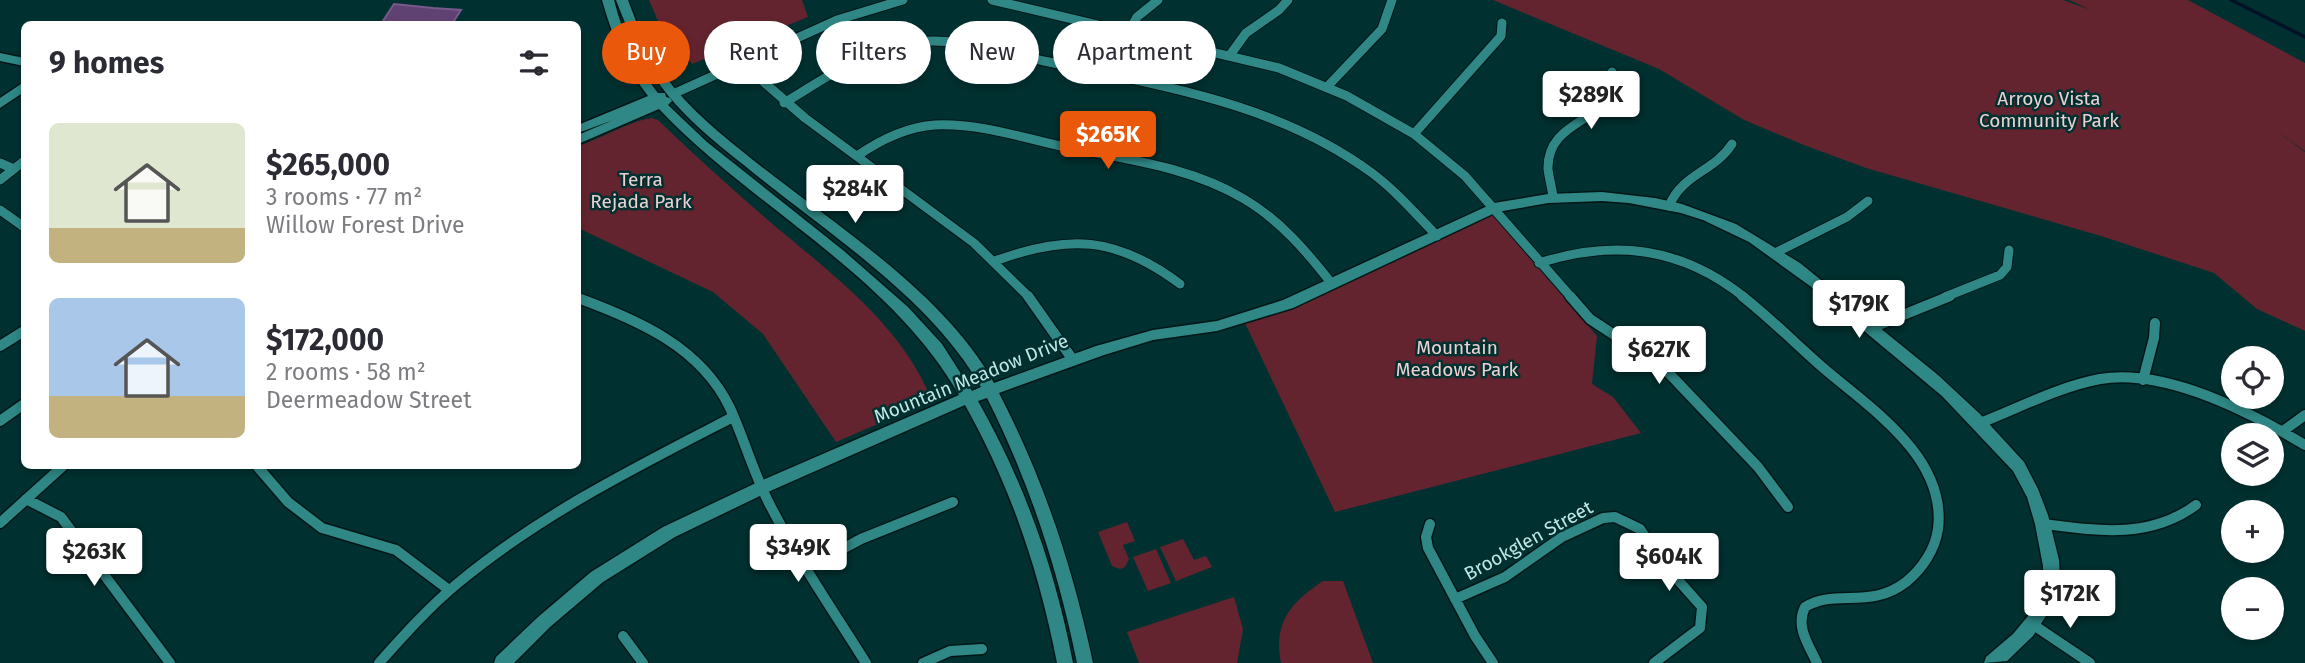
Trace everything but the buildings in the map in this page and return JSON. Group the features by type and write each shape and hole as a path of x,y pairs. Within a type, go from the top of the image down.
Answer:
{"street":[{"path":"608,0 624,49 658,101 703,147 894,302 925,333 969,398 1003,456 1028,515 1046,575 1065,663"},
{"path":"622,0 639,43 673,94 707,131 873,261 920,302 960,344 991,390 1034,479 1055,537 1085,663"},
{"path":"802,36 837,20 903,0"},
{"path":"992,0 1085,21"},
{"path":"1135,21 1158,0"},
{"path":"1230,55 1246,33 1279,10 1288,0"},
{"path":"1328,87 1382,29 1392,0"},
{"path":"1414,134 1501,36 1502,23"},
{"path":"784,103 864,58 902,44 948,43 1023,56 1193,91 1283,121 1331,146 1373,173 1437,236"},
{"path":"1216,52 1279,68 1328,87 1414,134 1465,176 1590,319 1662,367 1758,467 1788,507"},
{"path":"0,55 21,59"},
{"path":"1553,197 1547,169 1551,147 1568,128 1599,107 1613,88 1612,72"},
{"path":"581,139 704,80"},
{"path":"764,84 784,103 936,213 995,261 1035,305 1073,360"},
{"path":"0,104 21,88"},
{"path":"581,128 658,101"},
{"path":"857,156 888,138 914,128 953,125 986,129 1160,168 1213,185 1260,210 1293,237 1332,284"},
{"path":"1669,206 1673,193 1683,181 1723,159 1732,144"},
{"path":"0,163 14,169"},
{"path":"0,180 21,163"},
{"name":"Mountain Meadow Drive","path":"502,663 576,595 631,554 669,532 763,487 969,398 1073,360 1153,335 1243,319 1288,304 1494,208 1527,200 1598,196 1669,206 1723,224 1775,253 1953,396 2022,471 2044,524 2052,577 2051,588 2032,624 2012,647 1992,663"},
{"path":"1775,253 1796,240 1850,218 1868,201"},
{"path":"0,210 21,222"},
{"path":"995,261 1018,251 1053,242 1090,242 1142,257 1180,284"},
{"path":"1539,263 1581,250 1613,248 1667,257 1710,274 1739,294 1837,380 1896,433 1919,460 1936,496 1938,521 1933,551 1918,571 1884,595 1863,600 1820,600 1804,607 1801,613 1801,629 1817,663"},
{"path":"1871,328 2000,275 2007,267 2009,250"},
{"path":"581,299 631,317 674,343 704,371 728,405 771,506 866,663"},
{"path":"2143,380 2154,338 2154,323"},
{"path":"0,346 21,333"},
{"path":"1980,423 2085,383 2121,377 2143,380 2220,402 2266,423"},
{"path":"0,421 21,406"},
{"path":"2284,430 2305,415"},
{"path":"379,663 404,633 449,590 507,543 556,511 733,417"},
{"path":"2284,432 2305,445"},
{"path":"0,523 60,469"},
{"path":"260,469 288,502 322,528 396,550 449,590"},
{"path":"26,499 51,510 76,534 120,598 170,663"},
{"path":"807,568 860,539 953,502"},
{"path":"2044,524 2094,531 2139,530 2175,521 2196,505"},
{"name":"Brookglen Street","path":"1455,598 1505,577 1562,537 1602,518 1619,518 1640,529 1661,561 1692,592 1702,607 1700,628 1654,663"},
{"path":"1430,524 1426,537 1428,548 1493,663"},
{"path":"2032,624 2090,663"},
{"path":"624,636 643,663"},
{"path":"923,663 950,651 982,649"}],"green space":[{"path":"649,0 802,0 808,17 798,21 704,21 704,59 692,64 690,21 657,19"},
{"name":"Arroyo Vista Community Park","path":"1493,0 2063,0 2091,10 2069,0 2188,0 2305,63 2305,151 2277,131 2305,152 2305,331 2257,309 2214,273 2101,236 1866,168 1804,145 1744,120 1659,69"},
{"name":"Terra Rejada Park","path":"652,118 658,120 862,301 902,348 919,373 932,401 836,442 763,334 713,292 581,229 581,145"},
{"name":"Mountain Meadows Park","path":"1489,211 1597,336 1592,384 1613,397 1641,433 1335,512 1243,319"},
{"path":"1127,522 1135,541 1123,545 1129,559 1125,567 1120,569 1112,566 1098,532"},
{"path":"1183,539 1194,560 1206,556 1212,567 1176,581 1160,547"},
{"path":"1156,549 1171,583 1148,591 1133,557"},
{"path":"1323,581 1343,581 1373,663 1281,663 1280,636 1287,615 1302,597"},
{"path":"1234,597 1243,629 1237,663 1139,663 1127,632"}],"waterway":[{"path":"2231,0 2305,37"}]}
